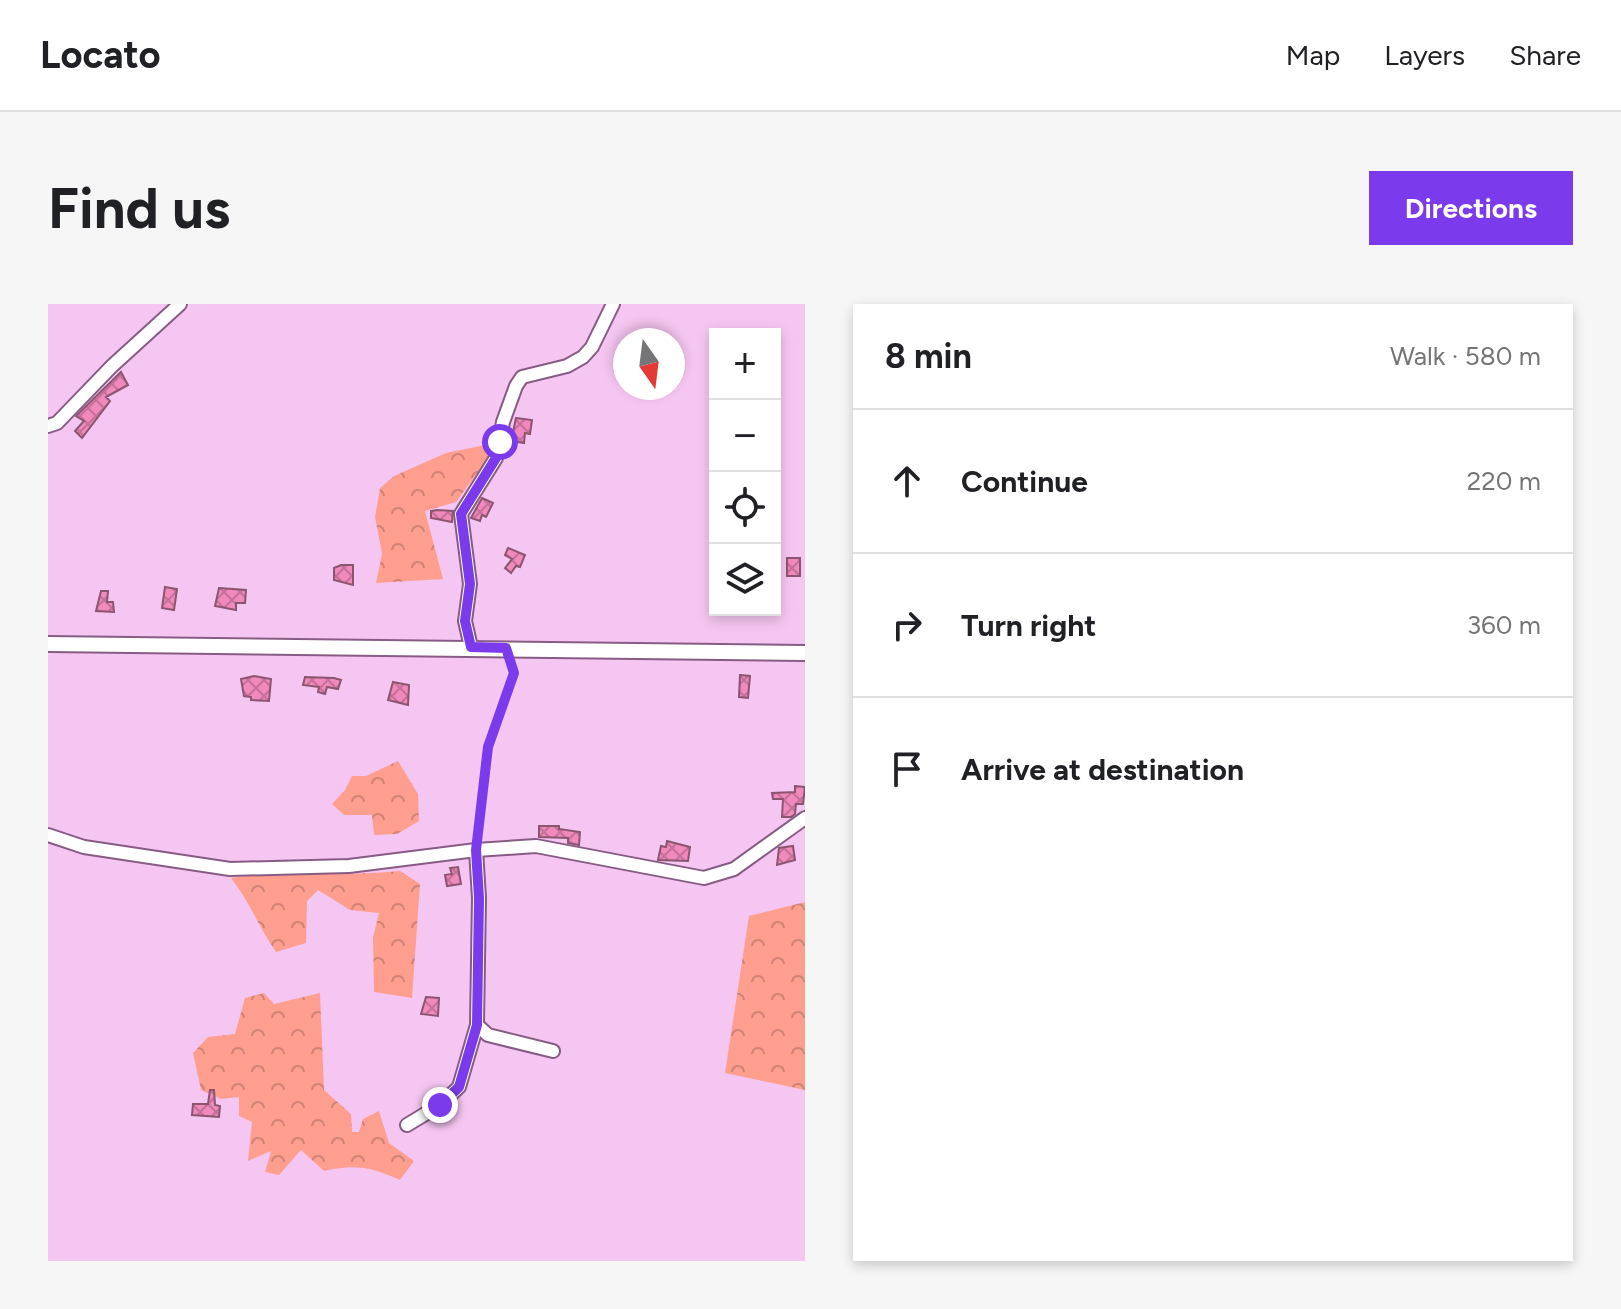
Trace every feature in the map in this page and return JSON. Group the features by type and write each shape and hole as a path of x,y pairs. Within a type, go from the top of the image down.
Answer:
{"main road":[{"path":"48,644 805,653"}],"street":[{"path":"48,426 57,423 180,304"},
{"path":"471,647 465,621 470,584 461,514 496,458 503,422 522,377 567,366 583,357 592,347 613,304"},
{"path":"48,835 84,847 230,869 349,866 476,850 536,846 704,878 734,869 805,818"},
{"path":"407,1125 440,1105 459,1087 477,1025 479,913 476,850"},
{"path":"477,1025 488,1035 553,1051"}],"path":[{"path":"476,850 488,747 514,673 506,648"}],"green space":[{"path":"500,442 456,502 425,511 443,579 376,583 382,554 375,517 380,488 394,476 446,453"},
{"path":"398,761 418,794 419,821 397,834 374,835 372,815 344,815 332,804 345,790 352,776 366,776"},
{"path":"400,871 420,884 412,998 374,992 373,937 379,913 350,910 318,890 307,901 306,943 276,952 231,878 273,874"},
{"path":"805,902 805,1090 725,1073 749,916"},
{"path":"264,993 274,1004 320,993 324,1090 351,1114 352,1132 359,1132 363,1119 379,1111 389,1143 414,1161 400,1180 363,1168 324,1171 301,1150 279,1175 265,1172 271,1151 248,1161 252,1122 239,1116 239,1097 221,1099 201,1090 193,1053 208,1037 235,1034 245,998"}],"building":[{"path":"121,372 128,385 106,397 110,401 82,438 75,431 84,421 76,416"},
{"path":"516,418 532,420 530,434 525,433 524,443 511,441"},
{"path":"482,498 493,503 486,517 482,515 480,521 471,518"},
{"path":"431,511 453,511 452,522 431,518"},
{"path":"508,548 525,555 520,567 516,566 511,573 505,568 512,559 505,555"},
{"path":"787,558 800,558 800,576 787,576"},
{"path":"353,565 353,585 334,580 334,568"},
{"path":"165,587 177,589 174,610 162,608"},
{"path":"219,588 246,590 245,603 236,603 236,610 215,606"},
{"path":"101,591 108,591 107,602 113,602 114,612 96,611"},
{"path":"740,675 750,676 748,698 739,697"},
{"path":"254,676 271,679 269,701 251,700 251,697 244,696 241,679"},
{"path":"305,677 341,680 338,689 327,687 325,694 318,692 319,687 303,685"},
{"path":"393,682 409,685 408,705 388,700"},
{"path":"795,786 805,787 803,804 796,804 795,814 791,817 782,817 783,799 773,799 772,793 795,792"},
{"path":"539,826 559,826 559,829 580,832 579,845 568,843 568,838 539,837"},
{"path":"667,841 690,847 688,861 658,860 661,846 666,847"},
{"path":"793,846 795,860 777,865 779,848"},
{"path":"458,867 461,884 447,886 445,875 452,874 450,868"},
{"path":"426,997 439,998 438,1016 421,1014"},
{"path":"210,1090 214,1090 215,1105 220,1106 219,1117 192,1115 193,1104 208,1104"}],"route":[{"path":"440,1105 459,1087 462,1066 477,1025 480,970 476,850 488,747 514,673 506,648 471,647 465,621 470,584 461,534 461,514 496,458 500,442"}]}
